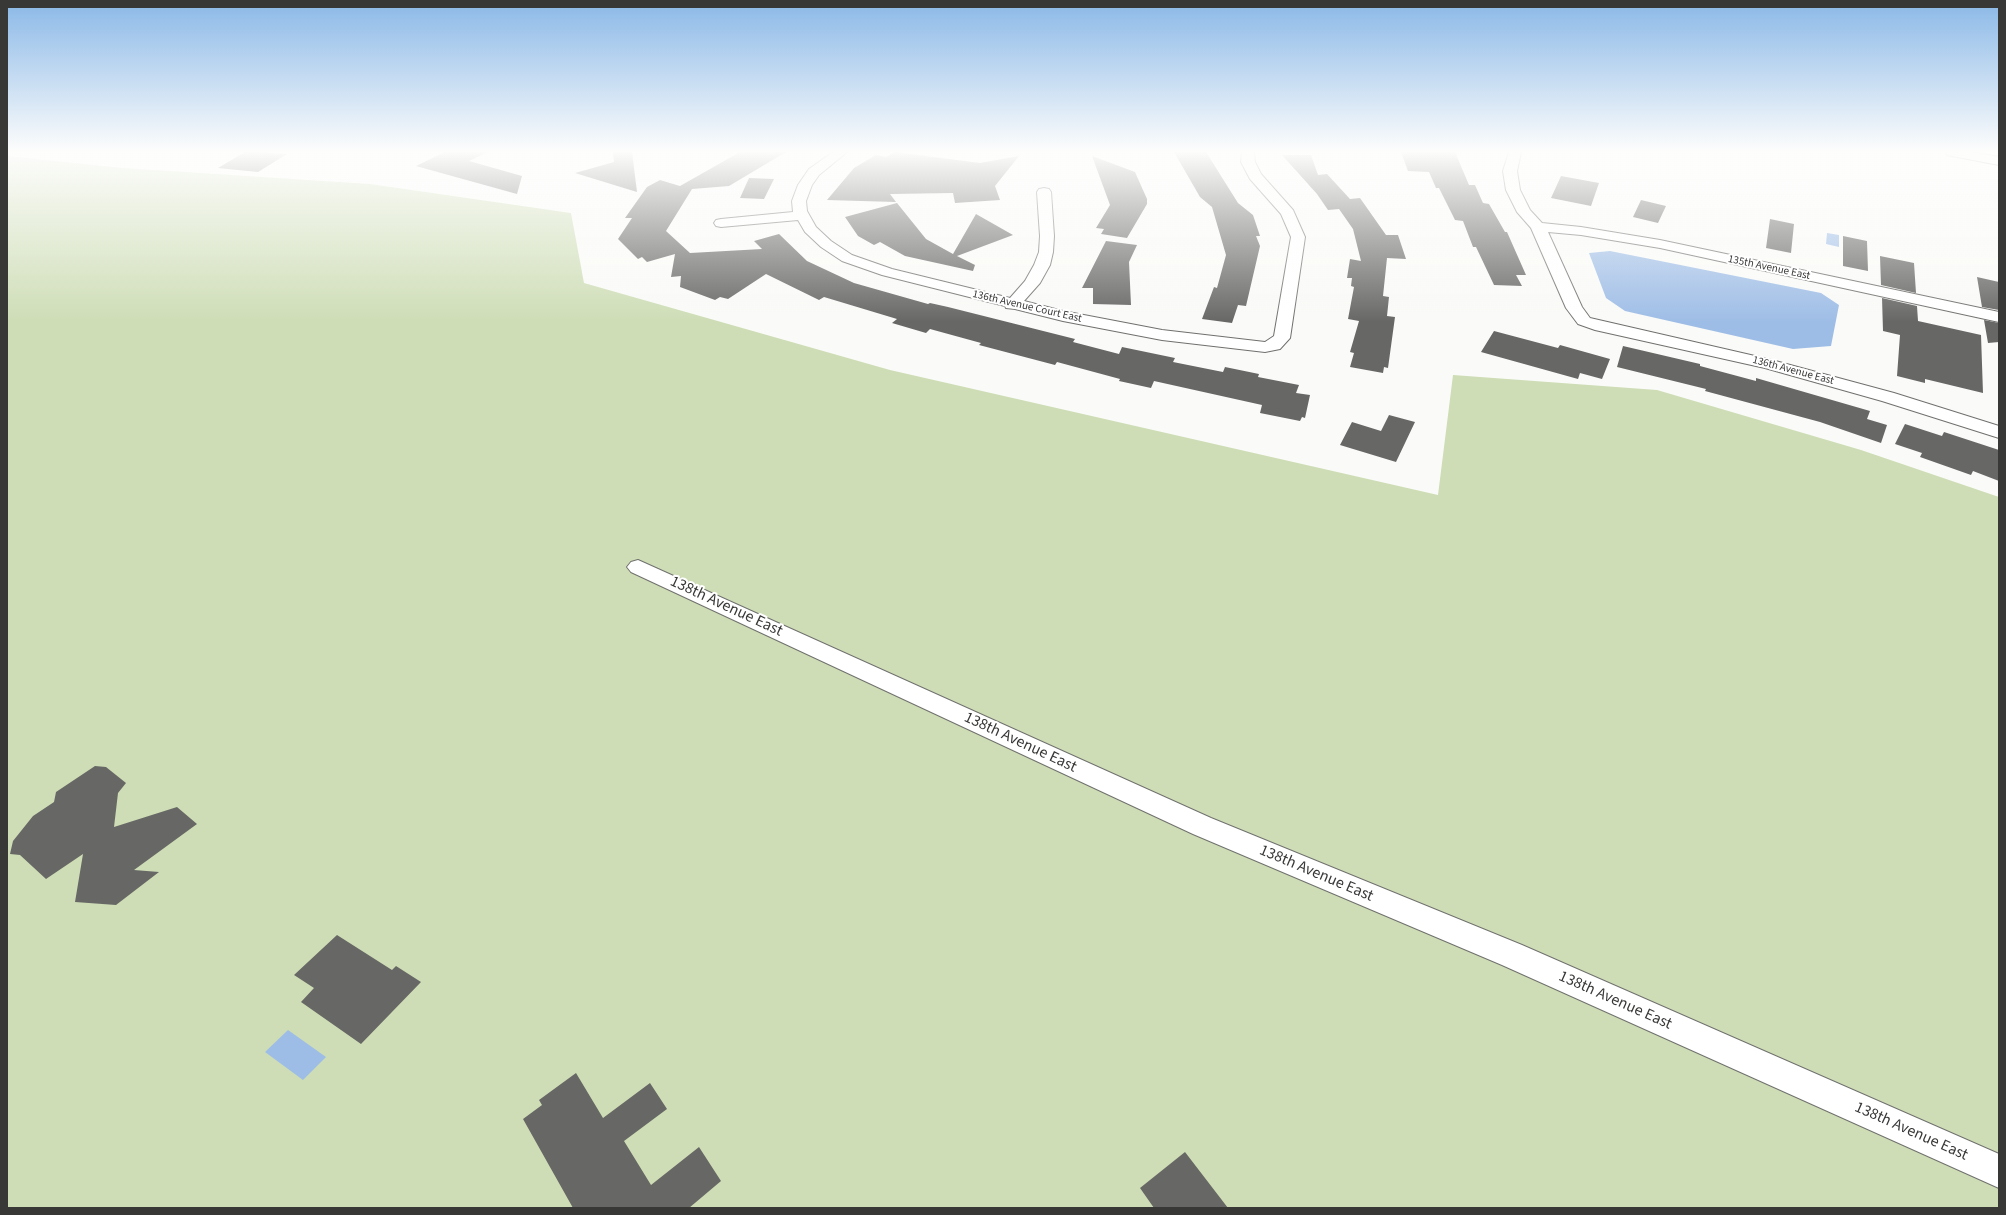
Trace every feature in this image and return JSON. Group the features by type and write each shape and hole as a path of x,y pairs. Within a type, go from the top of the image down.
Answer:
{"street":[{"path":"721,223 802,215 801,209"},
{"path":"1012,305 1032,283 1042,265 1046,252 1047,236 1045,209"},
{"name":"136th Avenue Court East","path":"802,215 810,229 826,244 847,258 886,272 1012,305 1162,335 1251,346 1274,345 1282,338 1298,237 1288,213 1284,209"},
{"path":"1522,209 1538,227"},
{"name":"135th Avenue East","path":"1538,227 1581,231 1660,244 1999,317"},
{"name":"136th Avenue East","path":"1538,227 1574,308 1584,321 1595,325 1685,344 1776,366 1910,403 1999,432"},
{"name":"138th Avenue East","path":"638,567 1206,828 1512,955 1999,1171"}],"green space":[{"path":"7,209 541,209 571,213 584,283 890,370 1438,495 1453,375 1657,390 1861,450 1999,497 1999,1208 7,1208"}],"water":[{"path":"1827,233 1839,235 1839,247 1826,244"},
{"path":"1610,251 1821,293 1839,305 1831,346 1793,349 1625,311 1606,298 1589,253"},
{"path":"288,1030 326,1057 303,1080 265,1052"}],"building":[{"path":"632,209 680,209 666,231 690,253 762,249 754,241 779,234 807,261 854,283 928,304 930,303 948,307 1075,339 1073,342 1119,354 1122,347 1175,358 1173,362 1223,372 1225,367 1259,374 1258,377 1299,385 1296,393 1310,395 1305,418 1302,417 1300,421 1260,413 1262,405 1154,381 1151,388 1119,381 1120,379 1057,362 1055,365 979,345 981,343 930,329 926,333 892,323 897,319 824,297 819,300 766,274 728,299 720,297 715,300 680,287 681,276 671,277 675,254 647,262 642,257 638,259 618,239 632,218 625,218"},
{"path":"876,209 902,209 926,239 953,254 976,214 1013,235 957,256 975,265 973,271 905,256 880,242 874,245 858,236 845,217"},
{"path":"1108,209 1144,209 1127,238 1101,234 1104,229 1096,228"},
{"path":"1212,209 1245,209 1253,215 1260,236 1256,236 1260,246 1246,306 1238,305 1232,323 1202,319 1214,287 1217,288 1226,255"},
{"path":"1327,209 1368,209 1386,235 1398,235 1406,259 1387,258 1383,296 1389,297 1387,316 1395,317 1388,368 1384,367 1383,373 1350,367 1354,353 1350,352 1359,321 1348,319 1354,287 1351,286 1352,278 1347,278 1350,259 1361,261 1353,229 1339,209 1328,210"},
{"path":"1449,209 1492,209 1505,232 1507,232 1526,275 1516,275 1522,286 1494,285 1476,247 1473,247 1463,221 1455,220"},
{"path":"1637,209 1665,209 1658,223 1633,217"},
{"path":"1770,219 1794,224 1791,253 1766,248"},
{"path":"1843,236 1867,241 1868,271 1843,266"},
{"path":"1106,241 1137,245 1129,262 1131,305 1093,304 1093,288 1082,288"},
{"path":"1880,256 1914,263 1916,293 1881,285"},
{"path":"1977,277 1999,282 1999,310 1982,307"},
{"path":"1882,298 1917,306 1918,321 1981,335 1983,393 1925,379 1925,383 1897,376 1900,335 1883,331"},
{"path":"1984,320 1999,323 1999,342 1988,343"},
{"path":"1494,331 1558,348 1560,345 1610,359 1602,379 1580,373 1578,379 1481,352"},
{"path":"1623,346 1700,364 1700,366 1756,381 1756,378 1870,411 1867,419 1887,425 1881,443 1820,422 1705,391 1706,389 1617,367"},
{"path":"1389,415 1415,422 1396,462 1340,445 1352,422 1381,431"},
{"path":"1905,424 1942,436 1944,432 1999,450 1999,481 1973,471 1971,475 1920,457 1922,453 1895,444"},
{"path":"95,766 106,767 126,783 118,793 114,827 177,807 197,824 134,870 159,872 116,905 75,902 83,854 46,879 20,855 10,854 13,841 33,816 54,802 56,792"},
{"path":"337,935 392,970 396,966 421,982 361,1044 301,1002 314,988 294,975"},
{"path":"576,1073 603,1118 650,1083 667,1109 624,1141 651,1185 699,1147 721,1181 689,1208 573,1208 523,1119 542,1105 539,1100"},
{"path":"1185,1152 1228,1208 1154,1208 1140,1188"}]}
